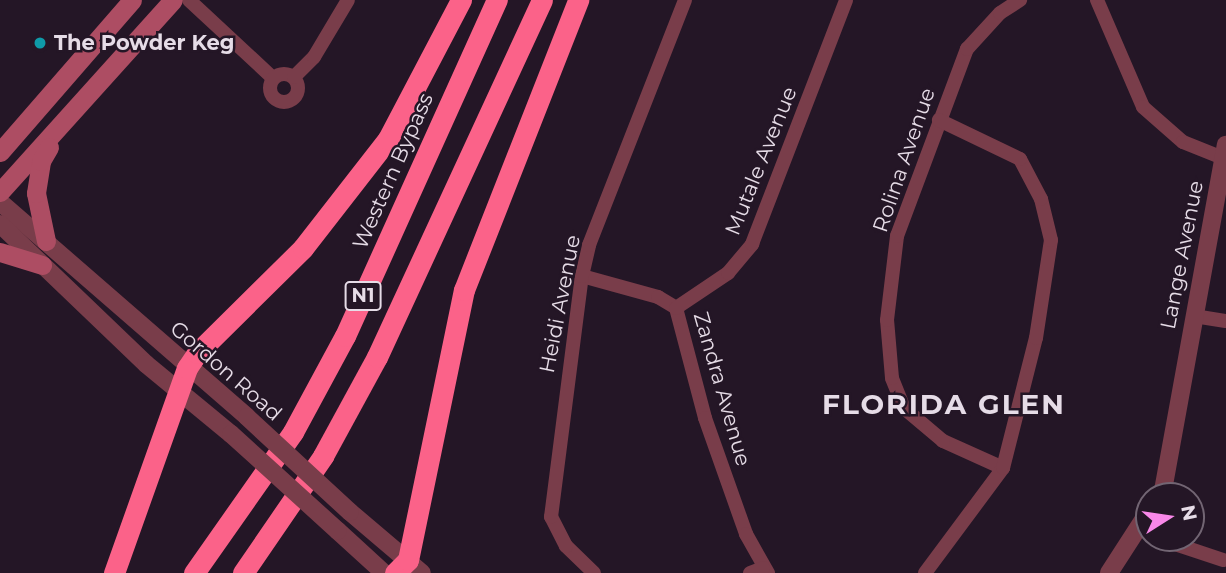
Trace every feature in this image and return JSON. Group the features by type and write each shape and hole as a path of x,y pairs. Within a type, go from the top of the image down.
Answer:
{"highway":[{"path":"114,573 146,491 176,391 187,368 197,353 303,248 388,139 461,0"},
{"name":"Western Bypass","path":"194,573 293,432 345,335 497,0"},
{"name":"N1","path":"243,573 323,456 377,357 542,0"},
{"path":"408,569 464,290 578,0"}],"main road":[{"path":"0,152 132,0"},
{"path":"0,192 173,0"},
{"path":"46,241 37,177 50,145 77,105"},
{"path":"0,252 42,265"}],"street":[{"path":"189,0 273,78"},
{"path":"294,77 314,57 348,0"},
{"name":"Heidi Avenue","path":"594,573 566,546 551,517 582,276 589,244 685,0"},
{"name":"Mutale Avenue","path":"676,308 728,273 752,244 846,0"},
{"name":"Rolina Avenue","path":"1003,468 925,428 904,408 892,377 887,320 897,236 967,50 1000,13 1020,0"},
{"path":"1097,0 1143,107 1183,142 1225,152"},
{"path":"273,78 283,73 294,77"},
{"path":"273,78 271,94 285,102 297,93 294,77"},
{"path":"925,573 1003,468 1036,338 1049,272 1049,226 1031,175 1020,159 939,120"},
{"name":"Lange Avenue","path":"1164,482 1225,152"},
{"name":"Gordon Road","path":"0,202 187,368 247,417 408,569"},
{"path":"0,224 176,391 231,434 383,573"},
{"name":"Zandra Avenue","path":"582,276 658,297 676,308 705,418 760,571"},
{"path":"1194,316 1226,321"},
{"name":"Lange Avenue","path":"1156,482 1172,401 1183,373"},
{"path":"1109,573 1135,543"},
{"path":"1119,573 1135,548"},
{"path":"1205,551 1225,561"},
{"path":"1204,552 1225,561"}],"place":[{"name":"The Powder Keg","path":"40,43"}],"district":[{"name":"FLORIDA GLEN","path":"944,404"}]}
